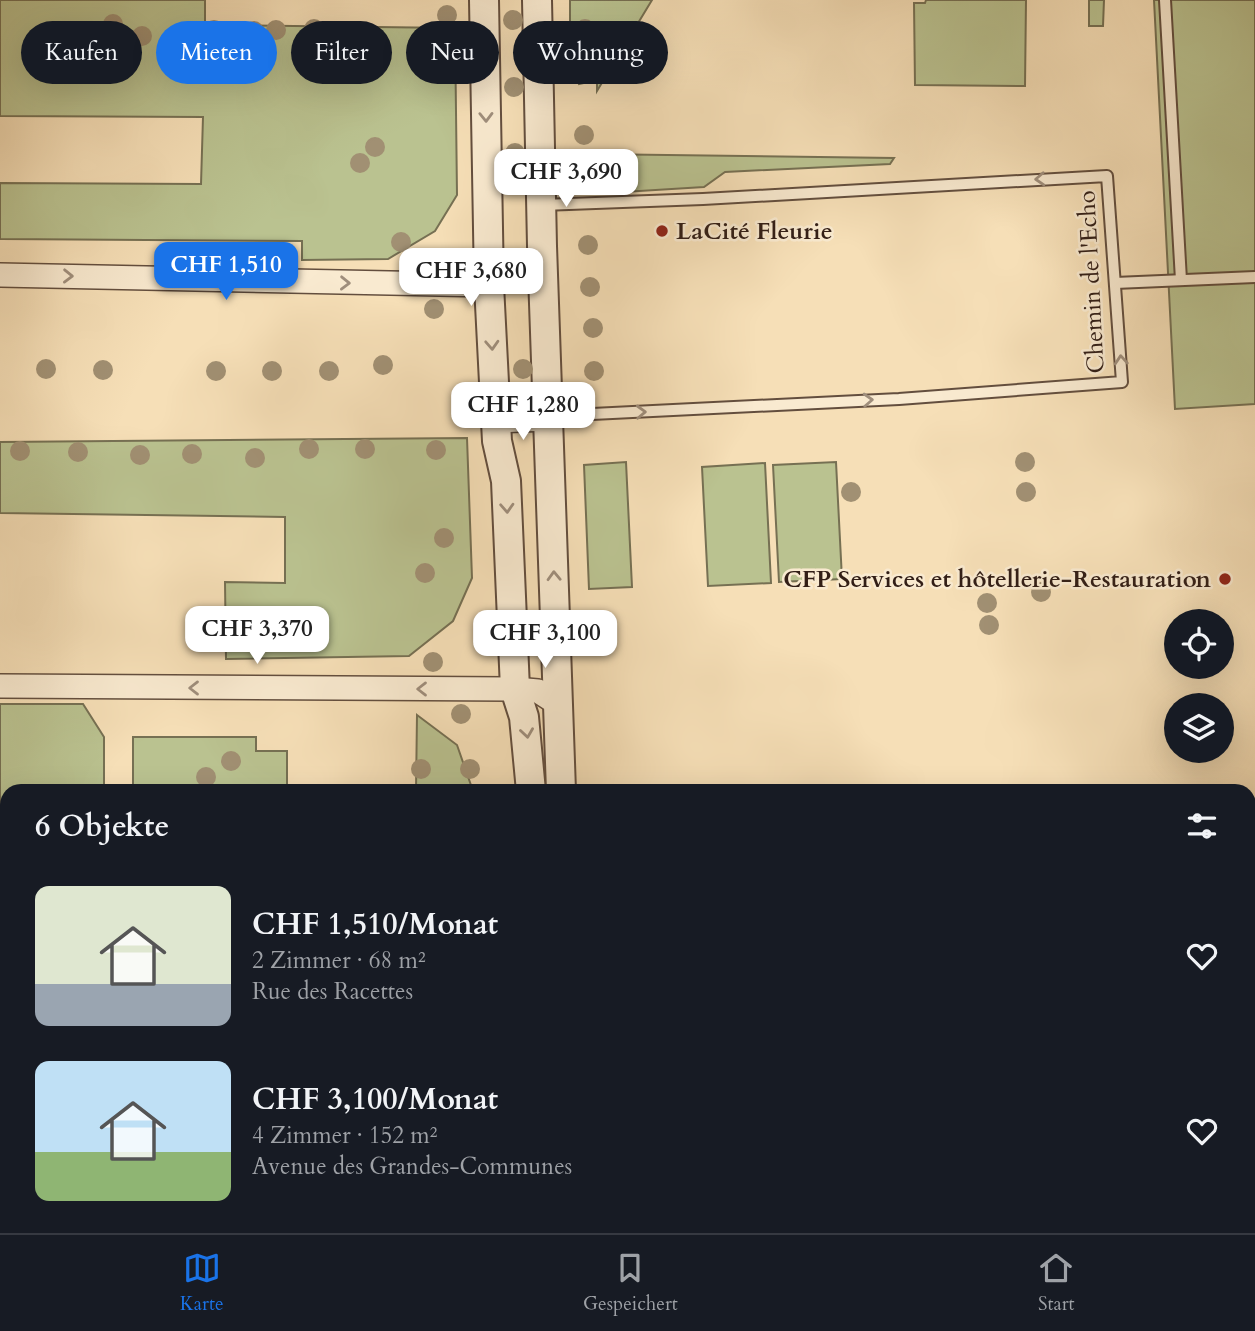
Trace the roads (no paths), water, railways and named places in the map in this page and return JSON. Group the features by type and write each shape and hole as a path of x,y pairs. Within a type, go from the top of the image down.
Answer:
{"street":[{"path":"484,0 489,285 497,440 506,481 515,689 524,717 530,784"},
{"path":"537,0 541,205 561,784"},
{"path":"0,275 489,285"},
{"path":"496,421 548,419"},
{"path":"0,686 515,689 538,691 558,704"}],"lane":[{"path":"1165,0 1181,280"},
{"name":"Chemin de l'Echo","path":"541,205 703,199 1107,176 1122,382 899,399 572,415 548,419"},
{"path":"1115,283 1255,277"}],"place":[{"name":"LaCité Fleurie","path":"662,231"},
{"name":"CFP Services et hôtellerie-Restauration","path":"1225,579"}]}
